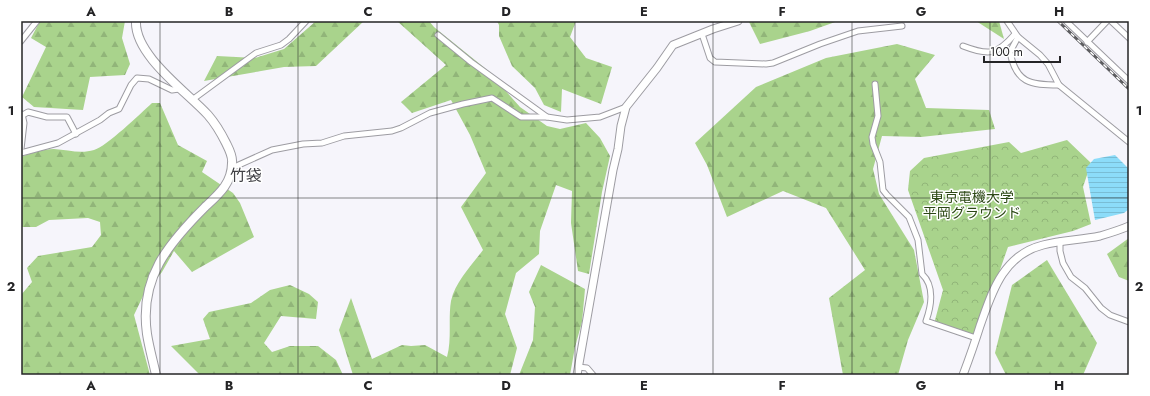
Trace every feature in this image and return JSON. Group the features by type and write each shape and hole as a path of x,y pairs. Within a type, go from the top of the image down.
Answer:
{"main road":[{"path":"136,21 137,32 146,51 179,88 209,116 224,138 232,155 232,168 228,183 179,234 162,256 155,270 147,298 145,314 147,334 156,375"}],"street":[{"path":"21,41 37,21"},
{"path":"192,100 256,53 281,45 289,39 306,21"},
{"path":"577,375 621,126 626,106 657,68 673,45 738,21"},
{"path":"1007,21 1017,36 1040,55 1048,64 1059,84 1129,142"},
{"path":"1066,21 1129,81"},
{"path":"1087,42 1106,21"},
{"path":"1111,21 1129,38"},
{"path":"702,34 710,58 715,62 766,64 773,63 820,44 858,31 902,26"},
{"path":"438,35 471,62 547,117"},
{"path":"963,46 978,52 994,52 1004,47 1017,36"},
{"path":"1017,36 1010,52 1012,63 1017,74 1024,80 1033,83 1044,85 1059,84"},
{"path":"21,153 58,143 100,120 109,113 119,109 131,85 138,78 149,79 172,90 179,88"},
{"path":"875,84 878,116 872,137 873,144 880,162 883,190 909,217 918,240 922,274 929,284 931,293 929,314 926,322 976,338"},
{"path":"232,168 272,150 303,144 322,143 344,136 392,131 430,113 492,98 522,117 547,117 567,120 600,117 626,106"},
{"path":"21,149 24,123 22,114 28,112 46,117 67,117 76,134"},
{"path":"964,375 994,287 1005,269 1017,258 1028,250 1042,245 1100,236 1129,226"},
{"path":"1060,241 1060,251 1063,264 1071,277 1085,288 1101,308 1110,314 1129,322"},
{"path":"578,367 587,368 593,375"}],"green space":[{"path":"40,21 125,21 122,38 130,64 125,75 90,77 83,110 34,107 22,97 46,47 31,38"},
{"path":"316,21 364,21 316,66 284,67 204,81 217,56 255,58 284,49"},
{"path":"397,21 429,21 434,27 486,69 520,107 547,126 560,129 586,123 600,138 610,156 602,192 589,274 578,271 571,223 572,191 556,185 540,231 539,254 516,273 505,314 517,348 510,375 353,375 339,330 351,298 372,359 402,345 425,345 447,357 450,308 453,294 464,274 483,250 461,207 486,173 470,135 451,100 412,113 401,102 446,65"},
{"path":"497,21 576,21 570,37 586,58 612,67 601,104 562,89 561,112 544,105 535,88 512,66 499,36 499,25"},
{"path":"838,21 810,31 760,44 749,22"},
{"path":"976,21 999,21 1004,39"},
{"path":"897,44 935,55 915,79 926,108 989,110 995,129 921,137 882,136 873,169 879,194 914,250 924,302 908,340 898,375 843,375 829,298 865,270 826,208 783,191 727,217 707,165 695,143 756,87 826,58"},
{"path":"152,103 160,103 178,145 207,161 202,172 233,193 240,203 254,237 192,272 174,251 162,272 144,294 134,315 150,375 21,375 21,295 32,282 27,268 38,256 92,247 101,235 100,222 88,218 49,220 36,227 21,227 21,157 50,149 79,152 99,148 107,143"},
{"name":"東京電機大学 平岡グラウンド","path":"1067,140 1091,163 1083,187 1091,224 1073,231 1008,247 976,338 934,324 943,290 908,190 910,171 924,158 1009,142 1021,153"},
{"path":"1129,238 1129,281 1119,277 1107,254"},
{"path":"1047,260 1097,343 1083,375 1006,375 995,353 1012,285"},
{"path":"541,265 585,289 582,322 575,347 570,375 519,375 533,340 535,307 529,292"},
{"path":"290,285 309,294 318,302 316,319 281,316 264,343 272,352 290,346 318,346 336,360 343,375 200,375 171,346 210,339 203,319 209,312 251,303 270,290"}],"water":[{"path":"1115,155 1129,169 1129,209 1124,213 1095,220 1086,168 1094,159"}],"railway":[{"path":"1058,21 1129,89"}],"district":[{"name":"竹袋","path":"246,175"}]}
